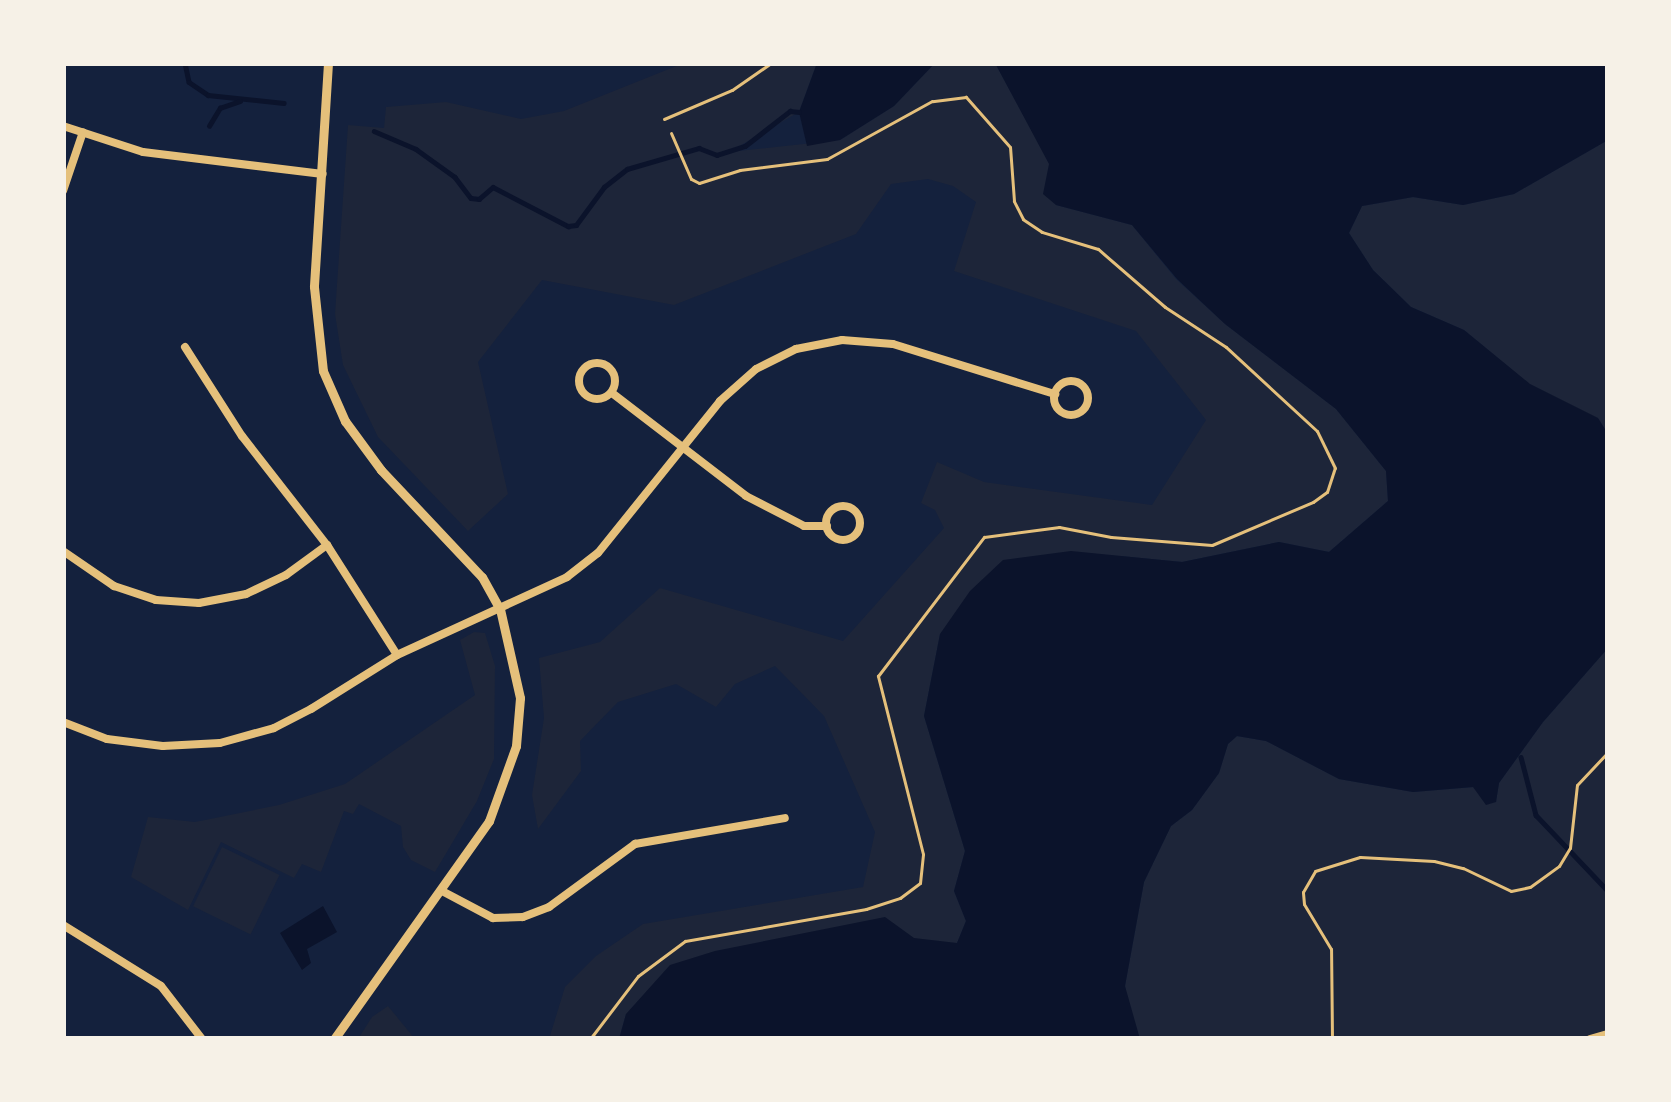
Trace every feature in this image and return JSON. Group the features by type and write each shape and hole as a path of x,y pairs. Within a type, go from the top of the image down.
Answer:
{"street":[{"path":"328,63 314,287 323,371 344,422 381,470 462,549 500,609 520,698 516,746 490,821 334,1039"},
{"path":"63,126 143,152 323,174"},
{"path":"63,191 82,132"},
{"path":"63,722 107,739 151,745 220,743 292,718 397,655 567,577 598,554 720,401 756,369 796,349 842,340 893,344 1055,394"},
{"path":"185,347 242,436 327,545 397,655"},
{"path":"594,363 608,367 615,379 612,393 599,400 586,396 578,384 582,370 594,363"},
{"path":"1076,382 1086,390 1088,403 1080,412 1067,414 1057,406 1055,394 1063,384 1076,382"},
{"path":"612,393 776,514 804,526 827,526"},
{"path":"840,506 853,508 860,519 858,532 847,539 834,537 827,526 829,513 840,506"},
{"path":"63,551 114,586 156,600 199,603 246,594 286,575 327,545"},
{"path":"442,891 493,918 523,917 549,907 635,844 785,818"},
{"path":"63,925 161,986 198,1037"},
{"path":"1590,1039 1608,1034"}],"path":[{"path":"664,119 732,91 771,63"},
{"path":"590,1039 638,976 685,941 853,912 900,898 920,883 923,854 878,676 984,537 1058,526 1111,537 1212,544 1313,502 1330,487 1335,468 1317,431 1226,347 1166,307 1098,249 1042,232 1023,219 1014,201 1010,147 966,97 932,101 827,159 740,170 699,183 691,179 671,133"},
{"path":"1332,1039 1331,949 1304,904 1303,892 1315,871 1360,857 1433,861 1463,868 1511,891 1530,887 1558,866 1570,848 1576,784 1608,752"}],"shaded area":[{"path":"684,63 817,63 799,112 729,152 840,140 894,106 935,63 995,63 1050,164 1056,205 1132,225 1176,279 1225,324 1336,409 1386,471 1388,501 1329,552 1279,542 1182,562 1120,556 940,634 924,716 965,851 954,891 966,921 957,943 626,1014 619,1039 549,1039 565,987 596,956 643,924 863,887 875,832 824,716 775,666 735,684 716,707 676,684 618,702 580,741 581,771 538,829 532,795 544,718 539,658 600,642 660,588 843,641 944,528 935,510 921,503 937,462 984,482 1152,505 1206,420 1136,331 954,271 976,202 953,186 928,179 891,184 856,234 674,305 542,280 478,362 508,494 468,531 378,437 343,365 335,314 348,125 384,128 386,107 446,102 521,119 564,111"},
{"path":"817,63 935,63 894,106 840,140 807,146 799,112"},
{"path":"995,63 1608,63 1608,140 1514,194 1463,205 1413,197 1362,206 1349,233 1373,270 1411,307 1464,330 1530,384 1598,418 1608,434 1608,648 1543,722 1499,783 1496,802 1486,805 1473,787 1413,792 1339,779 1266,741 1237,736 1228,744 1219,773 1192,810 1171,826 1144,882 1125,986 1140,1039 619,1039 626,1014 670,965 715,951 885,917 914,938 957,943 966,921 954,891 965,851 924,716 940,634 970,591 1003,560 1071,551 1182,562 1279,542 1329,552 1388,501 1386,471 1336,409 1225,324 1177,279 1132,225 1056,205 1043,194 1049,164"},
{"path":"1608,140 1608,434 1599,420 1529,384 1464,330 1411,307 1373,270 1349,233 1362,206 1413,197 1463,205 1514,194"},
{"path":"474,632 485,633 495,666 494,759 477,801 435,872 411,860 403,847 401,826 359,804 353,814 344,811 321,872 302,864 294,878 221,842 188,910 131,877 148,817 195,822 279,805 345,784 475,695 460,640"},
{"path":"1608,648 1608,1039 1133,1039 1125,986 1144,882 1171,826 1192,810 1219,773 1228,744 1237,736 1266,741 1339,779 1413,792 1474,787 1496,802 1499,783 1543,722"},
{"path":"222,847 280,875 251,934 193,906"},
{"path":"323,906 337,932 307,949 311,963 302,970 280,933"},
{"path":"388,1006 415,1039 358,1039 372,1017"}],"waterway":[{"path":"185,63 189,82 208,95 284,103"},
{"path":"209,126 220,108 240,101"},
{"path":"374,131 416,149 455,177 471,198 479,199 493,187 568,226 576,225 604,187 627,169 699,148 717,155 745,146 790,111 799,112"},
{"path":"1521,757 1536,815 1608,891"}]}
